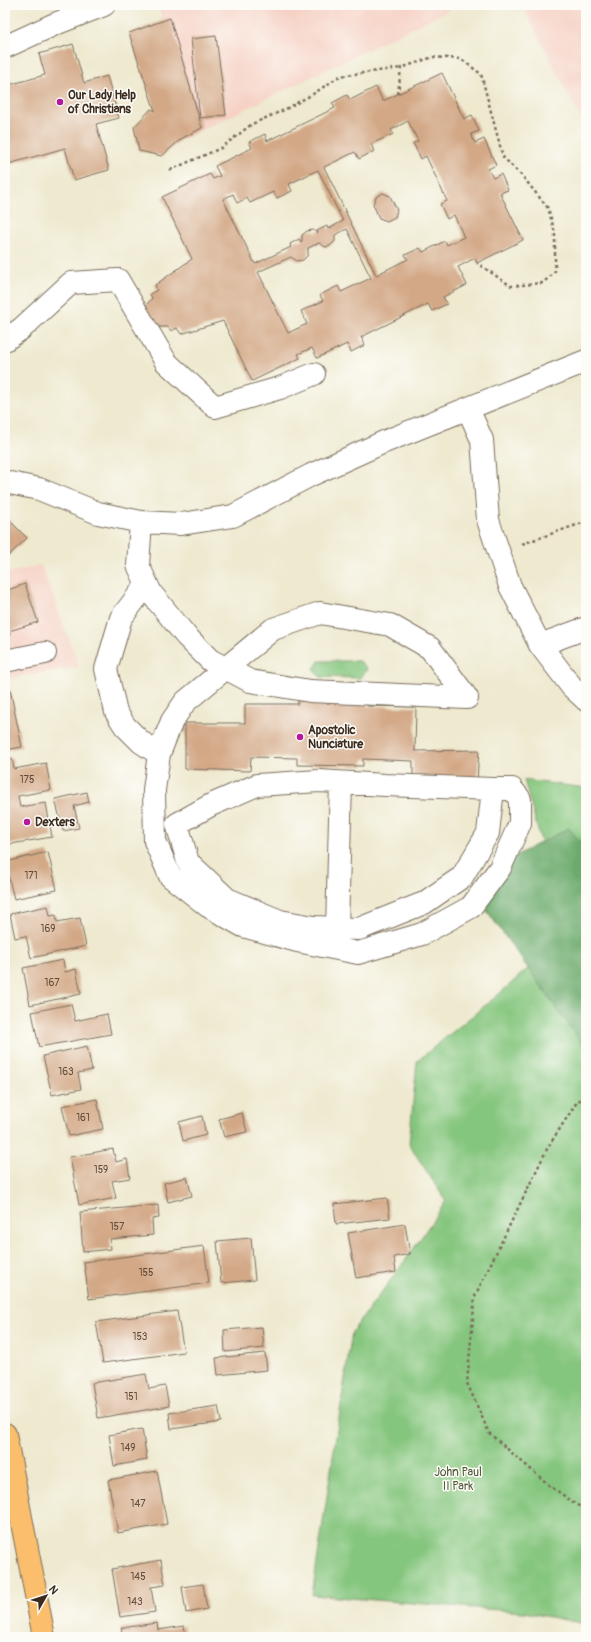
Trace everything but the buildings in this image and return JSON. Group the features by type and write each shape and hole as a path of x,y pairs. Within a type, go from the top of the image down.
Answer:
{"main road":[{"path":"5,1434 44,1637"}],"lane":[{"path":"5,46 62,13 104,5"},
{"path":"5,340 21,329 71,283 118,280 166,362 215,407 280,388 314,374"},
{"path":"5,482 39,489 98,513 141,522 180,524 233,516 311,475 384,442 586,361"},
{"path":"468,409 482,440 488,520 510,586 540,645 572,687 586,700"},
{"path":"141,522 138,565 151,593 186,636 210,660 224,668 250,682 310,691 467,698 430,648 390,625 320,613 273,629 224,668 185,702 172,721 159,754 154,790 155,841 170,876 208,906 243,926 297,942 358,953 422,934 471,907 500,868 520,822 520,799 512,789 319,781 257,785 211,804 177,824 188,862 227,899 280,921 314,927 359,929 424,903 462,877 488,833 493,789"},
{"path":"147,584 121,618 106,669 116,712 125,726 159,754"},
{"path":"540,645 586,628"},
{"path":"5,661 45,653"},
{"path":"336,928 341,783"}],"path":[{"path":"170,170 222,148 252,124 284,110 313,94 340,76 401,68 433,57 461,59 481,74 503,157 523,177 548,208 555,234 555,272 543,283 511,286 477,263"},
{"path":"398,94 401,68"},
{"path":"498,552 585,522"},
{"path":"586,1096 577,1102 548,1147 475,1296 467,1383 489,1433 550,1486 586,1511"}],"shaded area":[{"path":"159,5 459,5 182,140"},
{"path":"522,5 586,5 586,128"},
{"path":"41,565 79,667 5,679 5,574"}],"green space":[{"path":"319,661 360,661 367,669 361,678 321,677 313,670"},
{"name":"John Paul II Park","path":"524,780 586,788 586,1624 524,1612 312,1595 352,1332 410,1254 446,1201 409,1144 417,1061 498,995 567,934"},
{"path":"569,828 586,850 586,1049 482,904 517,855"}],"place":[{"name":"Our Lady Help of Christians","path":"60,102"},
{"name":"Apostolic Nunciature","path":"300,737"},
{"name":"Dexters","path":"27,822"}]}
